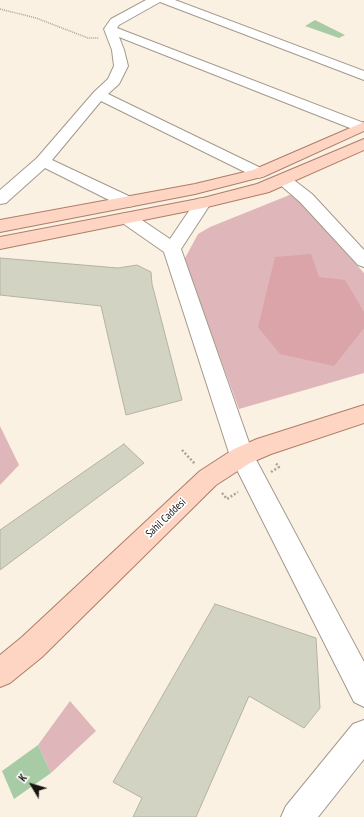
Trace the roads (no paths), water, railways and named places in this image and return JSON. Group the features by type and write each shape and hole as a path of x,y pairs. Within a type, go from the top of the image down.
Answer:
{"main road":[{"path":"0,243 127,210 195,189 259,173 362,127"},
{"path":"0,226 127,210 203,203 263,188 364,144"},
{"name":"Sahil Caddesi","path":"0,673 32,647 208,478 242,456 265,446 364,414"}],"street":[{"path":"0,199 43,161 99,95 114,81 121,66 118,50 112,33 115,22 156,0"},
{"path":"164,0 364,76"},
{"path":"112,33 362,127"},
{"path":"99,95 259,173"},
{"path":"43,161 127,210 172,249 242,456 364,692"},
{"path":"284,180 306,198 364,261"},
{"path":"172,249 203,203"},
{"path":"297,817 364,735"}]}
